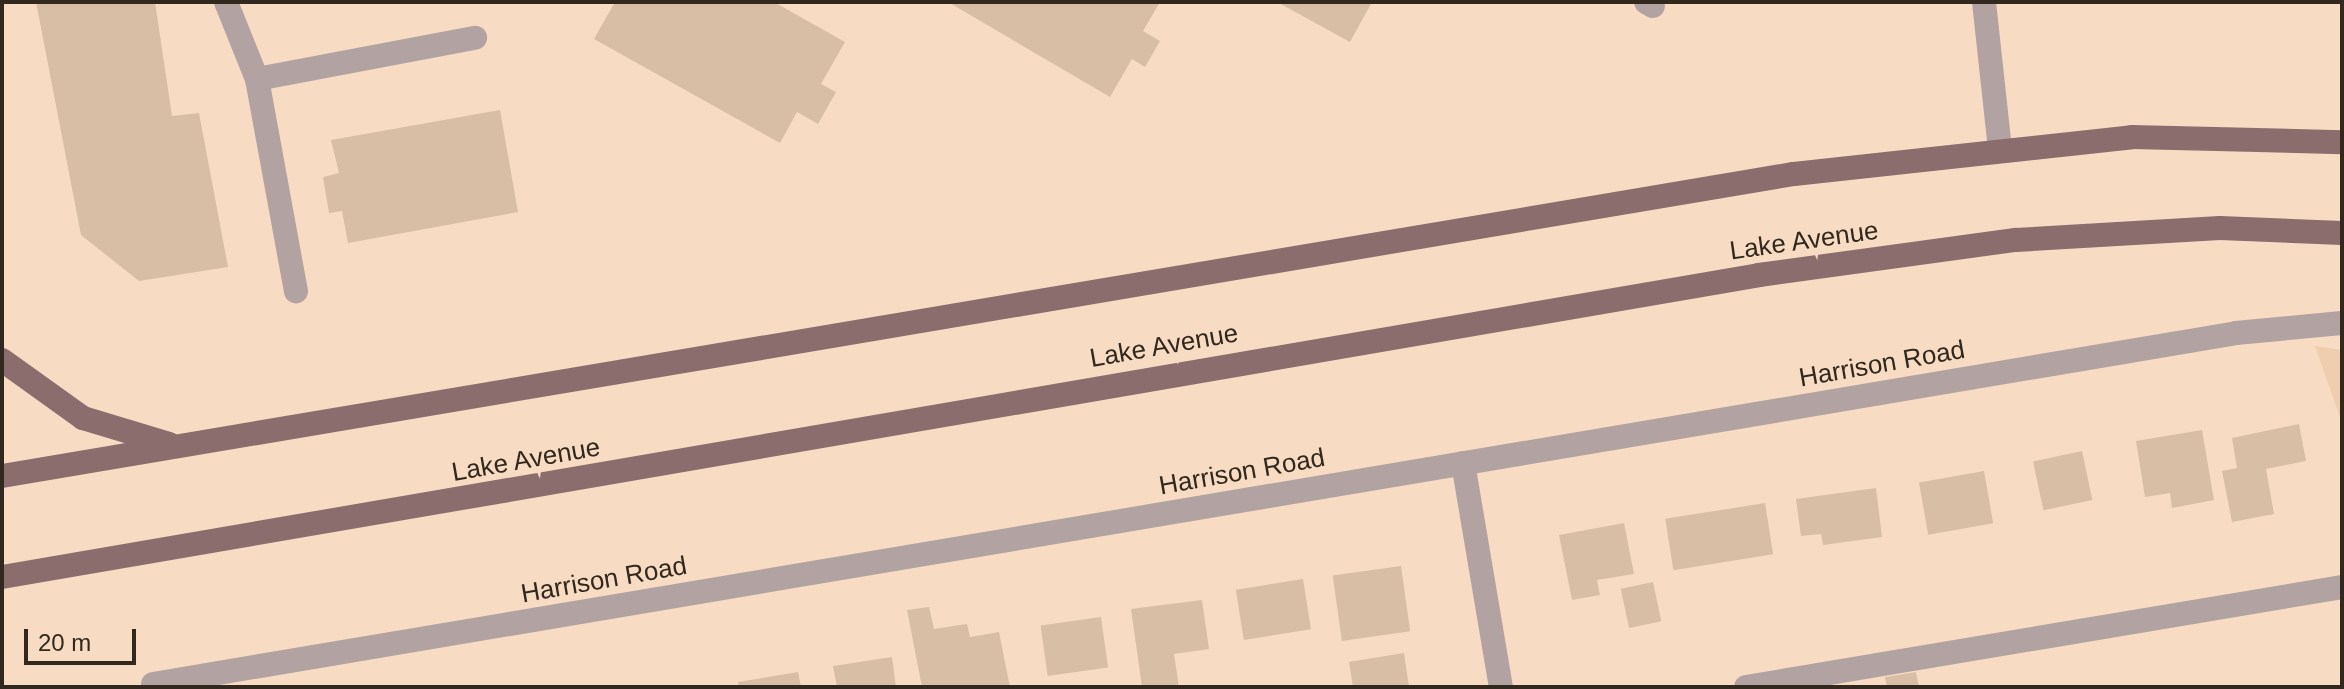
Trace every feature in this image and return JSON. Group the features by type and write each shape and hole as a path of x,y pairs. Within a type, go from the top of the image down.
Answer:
{"main road":[{"path":"2,476 1794,174 2132,137 2342,142"},
{"name":"Lake Avenue","path":"2,577 1759,275 2016,240 2220,228 2342,233"},
{"path":"2,360 83,418 179,447"}],"street":[{"path":"226,2 257,79 296,291"},
{"path":"1984,2 2000,150"},
{"path":"257,79 475,38"},
{"name":"Harrison Road","path":"153,684 2236,333 2342,323"},
{"path":"1463,463 1501,687"},
{"path":"1746,687 2342,587"}],"shaded area":[{"path":"2315,346 2342,350 2342,423"}],"building":[{"path":"36,2 155,2 172,116 199,113 228,267 139,281 81,235"},
{"path":"615,2 774,2 845,42 821,84 836,92 818,124 797,112 780,143 594,39"},
{"path":"948,2 1160,2 1143,31 1160,41 1145,67 1132,59 1110,97"},
{"path":"1277,2 1372,2 1350,42"},
{"path":"500,110 518,212 348,243 342,211 329,213 323,177 339,173 331,140"},
{"path":"2299,424 2306,461 2266,469 2274,514 2232,522 2222,471 2237,468 2232,438"},
{"path":"2202,430 2214,500 2172,508 2170,493 2145,497 2136,441"},
{"path":"2082,451 2092,500 2043,510 2033,461"},
{"path":"1984,471 1993,523 1928,535 1919,482"},
{"path":"1876,488 1882,537 1823,545 1821,534 1801,536 1796,499"},
{"path":"1765,503 1773,554 1673,570 1665,519"},
{"path":"1624,523 1634,574 1597,580 1600,595 1572,600 1559,535"},
{"path":"1401,566 1410,631 1342,641 1333,576"},
{"path":"1303,579 1311,629 1244,640 1236,590"},
{"path":"1653,582 1661,621 1629,628 1621,589"},
{"path":"1202,600 1209,649 1174,654 1179,687 1142,687 1131,609"},
{"path":"929,607 934,629 967,624 970,637 999,632 1010,687 922,687 907,610"},
{"path":"1101,617 1108,668 1048,676 1041,625"},
{"path":"1404,653 1409,687 1353,687 1349,662"},
{"path":"892,657 896,687 837,687 833,666"},
{"path":"798,672 801,687 739,687 738,682"},
{"path":"1916,672 1919,687 1887,687 1885,677"}]}
